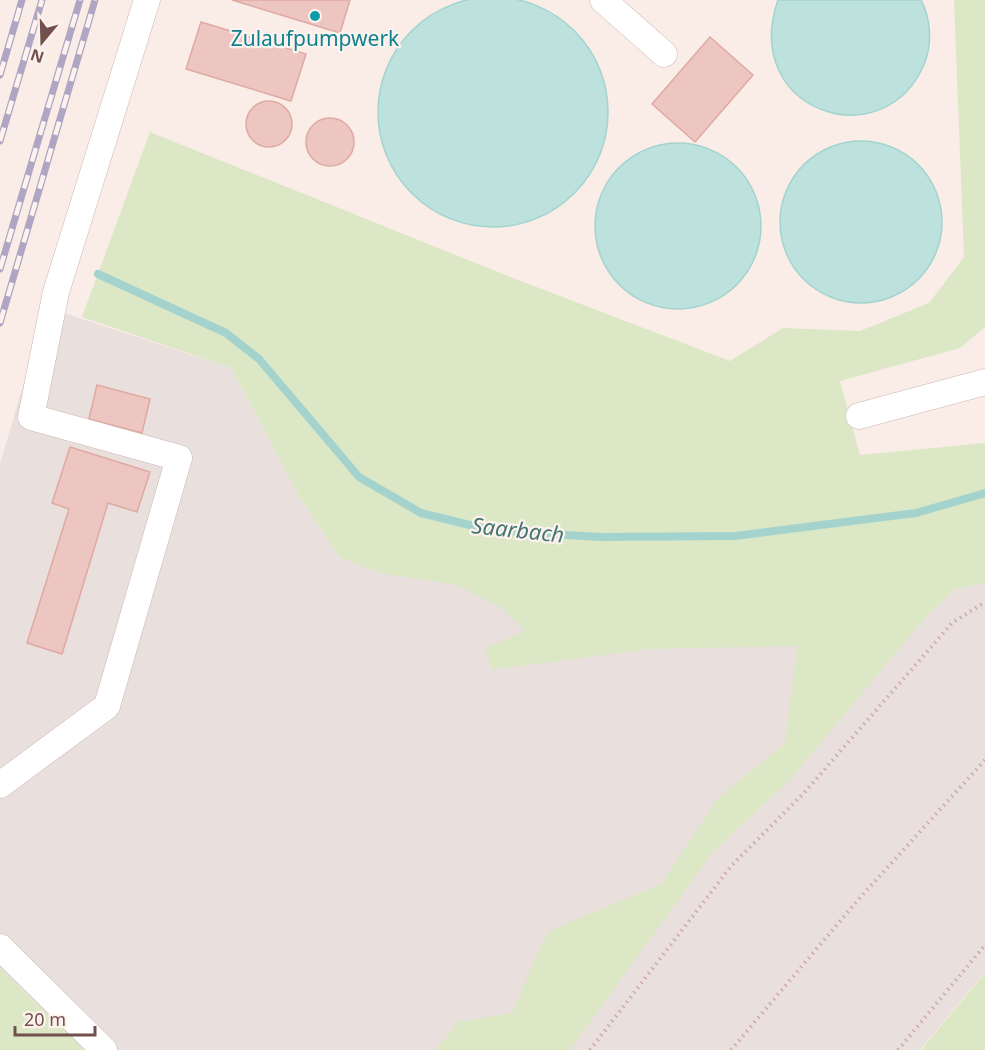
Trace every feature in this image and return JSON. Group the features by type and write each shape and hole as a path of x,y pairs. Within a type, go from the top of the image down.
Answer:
{"lane":[{"path":"0,785 107,706 179,458 31,417 56,292 147,0"},
{"path":"603,0 664,54"},
{"path":"859,416 985,382"},
{"path":"0,947 104,1050"}],"path":[{"path":"590,1050 732,865 804,793 952,622 985,602"},
{"path":"731,1050 857,901 985,760"},
{"path":"897,1050 985,945"}],"shaded area":[{"path":"46,307 231,368 299,496 340,558 380,573 954,590 985,583 985,972 920,1050 85,1050 0,968 0,464"}],"green space":[{"path":"954,0 985,0 985,327 960,348 840,381 860,455 985,443 985,583 954,590 925,618 789,781 713,852 570,1050 436,1050 458,1022 512,1013 542,943 551,930 661,884 717,799 785,743 797,646 650,649 492,670 485,648 525,631 503,609 457,585 380,573 340,558 299,496 231,368 82,317 150,132 513,278 730,361 783,328 860,331 929,303 964,257"},
{"path":"0,968 85,1050 0,1050"},
{"path":"985,973 985,1050 921,1050"}],"water":[{"path":"482,-3 504,-3 537,5 557,16 575,30 589,48 600,68 606,89 608,112 606,135 600,156 589,176 575,194 557,208 537,219 504,227 482,227 449,219 429,208 411,194 397,176 386,156 378,123 378,101 386,68 397,48 411,30 429,16 449,5"},
{"path":"778,0 921,0 927,15 929,31 929,47 925,62 906,92 880,109 851,115 822,110 797,95 779,71 772,39"},
{"path":"861,141 877,142 892,147 918,165 936,191 941,206 941,238 936,253 918,279 892,297 877,302 861,303 845,302 830,297 804,279 786,253 781,238 780,222 781,206 786,191 804,165 830,147 845,142"},
{"path":"678,143 710,149 737,167 755,194 761,226 755,258 737,285 710,303 678,309 646,303 619,285 601,258 595,226 601,194 619,167 646,149"}],"building":[{"name":"Zulaufpumpwerk","path":"232,0 350,0 340,33"},
{"path":"201,22 306,54 291,101 186,69"},
{"path":"710,37 753,75 695,142 652,104"},
{"path":"269,101 278,102 286,107 291,115 291,133 286,141 278,146 269,147 260,146 252,141 247,133 246,124 247,115 252,107 260,102"},
{"path":"330,118 347,125 354,142 347,159 330,166 313,159 306,142 313,125"},
{"path":"97,385 150,399 142,433 89,419"},
{"path":"70,447 150,472 137,512 108,503 62,654 27,643 69,509 52,503"}],"waterway":[{"name":"Saarbach","path":"98,274 226,333 259,359 359,477 421,513 490,530 599,537 735,536 916,513 985,493"}],"railway":[{"path":"0,75 22,0"},
{"path":"0,141 42,0"},
{"path":"0,269 80,0"},
{"path":"0,323 95,0"}],"place":[{"name":"Zulaufpumpwerk","path":"315,16"}]}
